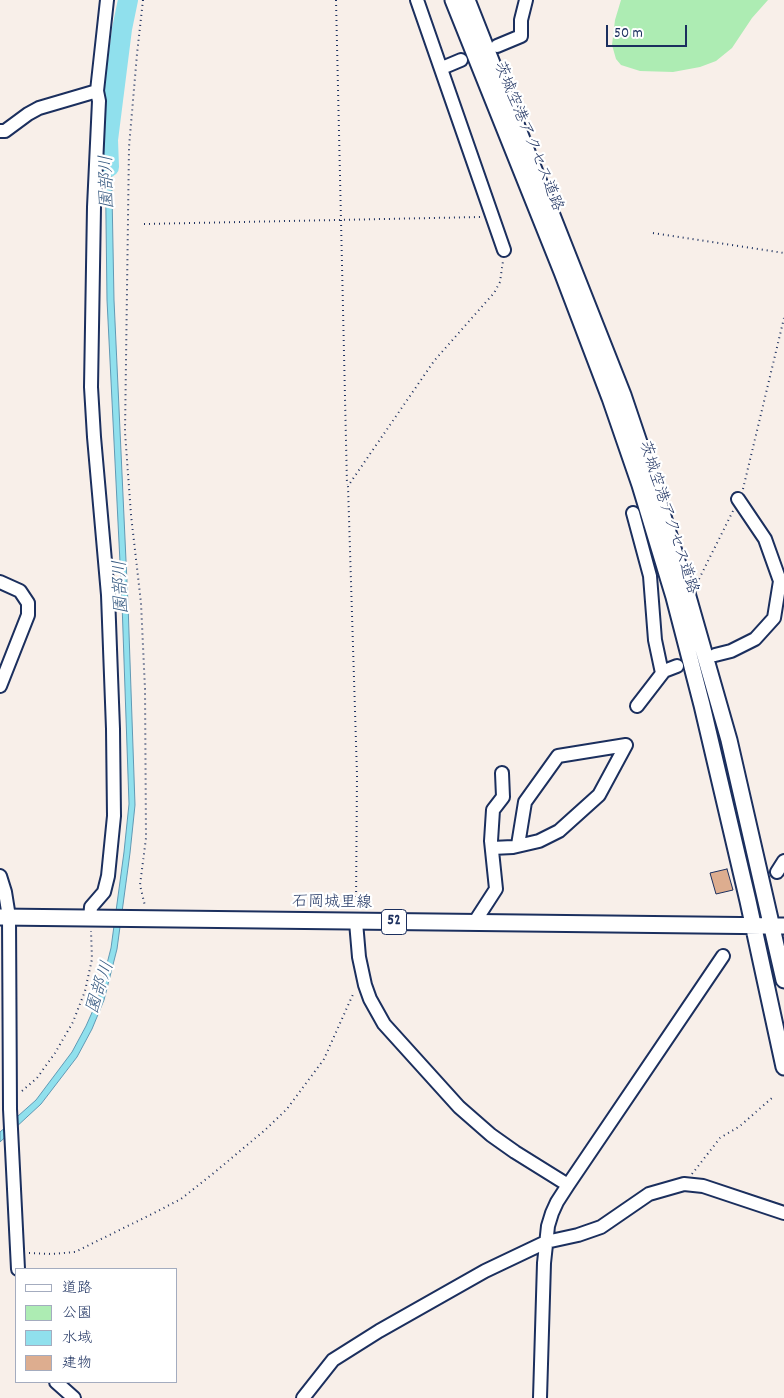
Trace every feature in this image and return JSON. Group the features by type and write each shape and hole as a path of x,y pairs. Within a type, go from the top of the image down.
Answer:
{"main road":[{"name":"茨城空港アクセス道路","path":"453,0 562,272 610,398 640,485 674,597 702,704 754,926 784,1067"},
{"name":"茨城空港アクセス道路","path":"467,0 623,395 652,481 687,593 729,740 778,926 784,980"},
{"name":"石岡城里線","path":"4,917 96,919 143,914 356,922 778,926"}],"street":[{"path":"96,919 91,908 104,892 108,876 114,816 108,596 94,437 92,387 94,207 99,101 97,91 107,0"},
{"path":"417,0 504,250"},
{"path":"497,46 521,36 526,0"},
{"path":"442,68 461,60"},
{"path":"0,132 5,131 39,108 97,91"},
{"path":"715,655 731,651 755,639 774,618 780,581 765,538 738,499"},
{"path":"633,513 650,576 654,640 662,673"},
{"path":"0,582 20,591 28,603 28,615 0,686"},
{"path":"637,706 664,671 678,666"},
{"path":"492,848 513,847 539,840 559,831 599,795 626,745 558,756 525,802 518,845"},
{"path":"474,923 496,889 492,848 493,810 503,797 502,773"},
{"path":"0,876 6,892 4,917 11,1143 18,1268"},
{"path":"356,922 359,957 365,985 370,999 384,1024 459,1107 491,1135 568,1185"},
{"path":"540,1398 543,1284 548,1226 552,1212 568,1185 723,956"},
{"path":"302,1398 333,1360 379,1331 485,1271 546,1242 578,1235 601,1227 649,1194 684,1184 702,1186 784,1213"},
{"path":"57,1383 74,1398"}],"path":[{"path":"143,0 136,54 129,147 125,432 131,515 142,603 145,679 146,838 140,886 143,914"},
{"path":"336,0 357,775 356,922"},
{"path":"144,224 493,216"},
{"path":"653,233 784,253"},
{"path":"348,486 434,361 494,293 500,282 504,250"},
{"path":"699,579 744,486 784,318"},
{"path":"10,1103 37,1078 73,1022 85,991 92,959 96,919"},
{"path":"17,1252 52,1254 75,1252 180,1199 265,1130 286,1109 324,1059 352,994 357,988 365,985"},
{"path":"684,1184 720,1138 740,1126 773,1098"}],"green space":[{"path":"621,0 768,0 752,18 732,48 716,61 700,67 673,72 640,71 621,65 616,59 612,45 615,20"}],"water":[{"path":"105,140 111,140 114,300 128,604 135,805 130,853 117,949 104,1000 92,1029 77,1057 41,1104 0,1142 0,1132 36,1100 72,1052 98,999 111,948 124,852 129,804 122,603 107,300"}],"building":[{"path":"727,869 733,890 716,894 710,873"}],"waterway":[{"name":"園部川","path":"109,167 108,140 122,29 128,0"}]}
